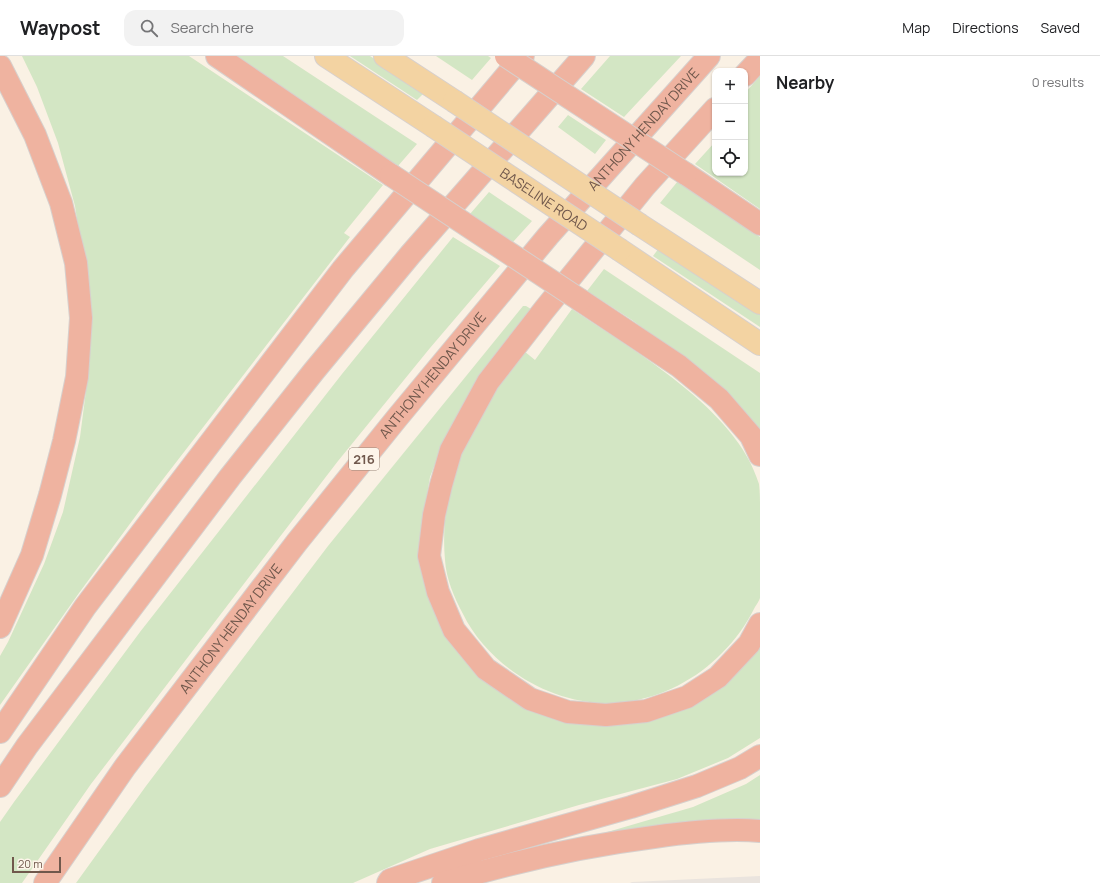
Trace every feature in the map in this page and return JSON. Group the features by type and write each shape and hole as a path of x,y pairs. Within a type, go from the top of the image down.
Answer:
{"highway":[{"path":"217,56 391,175 679,366 719,399 750,436 760,455"},
{"path":"506,56 760,224"},
{"path":"0,732 85,607 338,275 523,56"},
{"path":"0,786 27,746 230,477 314,371 410,255 584,56"},
{"name":"ANTHONY HENDAY DRIVE","path":"45,883 125,767 297,542 397,418 548,236 709,56"},
{"path":"748,72 760,58"},
{"path":"0,66 35,135 61,203 76,263 81,318 77,377 56,472 32,555 0,627"},
{"path":"712,112 645,186 544,310 488,382 451,450 434,515 429,556 438,592 454,630 486,669 530,699 568,712 606,715 646,711 687,697 718,678 750,644 760,624"},
{"path":"388,883 390,880 479,850 631,807 697,786 740,768 760,756"},
{"path":"443,883 487,870 560,852 627,840 692,832 760,831"}],"main road":[{"name":"BASELINE ROAD","path":"326,56 760,344"},
{"path":"385,56 760,303"}],"shaded area":[{"path":"760,876 760,883 630,883 632,882"}],"green space":[{"path":"22,56 189,56 383,185 344,233 350,237 157,487 79,593 0,705 0,656 44,564 63,512 80,437 86,391 88,330 85,273 75,206 58,143 37,87"},
{"path":"226,56 283,56 417,144 398,166"},
{"path":"350,56 370,56 425,92 417,100"},
{"path":"436,56 488,56 491,58 472,80"},
{"path":"610,56 681,56 624,117 581,89"},
{"path":"760,76 760,209 712,176 748,176 748,90"},
{"path":"568,115 606,140 595,154 558,127"},
{"path":"712,145 712,176 695,164"},
{"path":"678,181 760,237 760,270 660,203"},
{"path":"489,192 532,221 513,242 470,214"},
{"path":"453,237 500,266 430,348 338,461 91,784 22,883 0,883 0,822 14,802 140,632 342,374"},
{"path":"659,248 760,315 760,327 653,256"},
{"path":"604,269 760,373 760,436 691,364 632,320 587,291"},
{"path":"523,306 531,309 445,438 430,477 422,524 423,569 486,678 631,723 760,641 760,738 728,758 677,779 579,805 430,849 353,883 76,883 146,786 328,546"},
{"path":"572,309 653,363 707,407 729,431 747,457 759,484 759,601 736,637 722,653 702,671 666,691 639,700 602,703 577,700 554,693 531,683 510,669 491,653 475,635 463,614 451,587 446,567 444,535 446,510 453,474 457,462 503,379 524,351 535,360"},
{"path":"760,775 760,823 604,833 693,807 746,784"}]}
